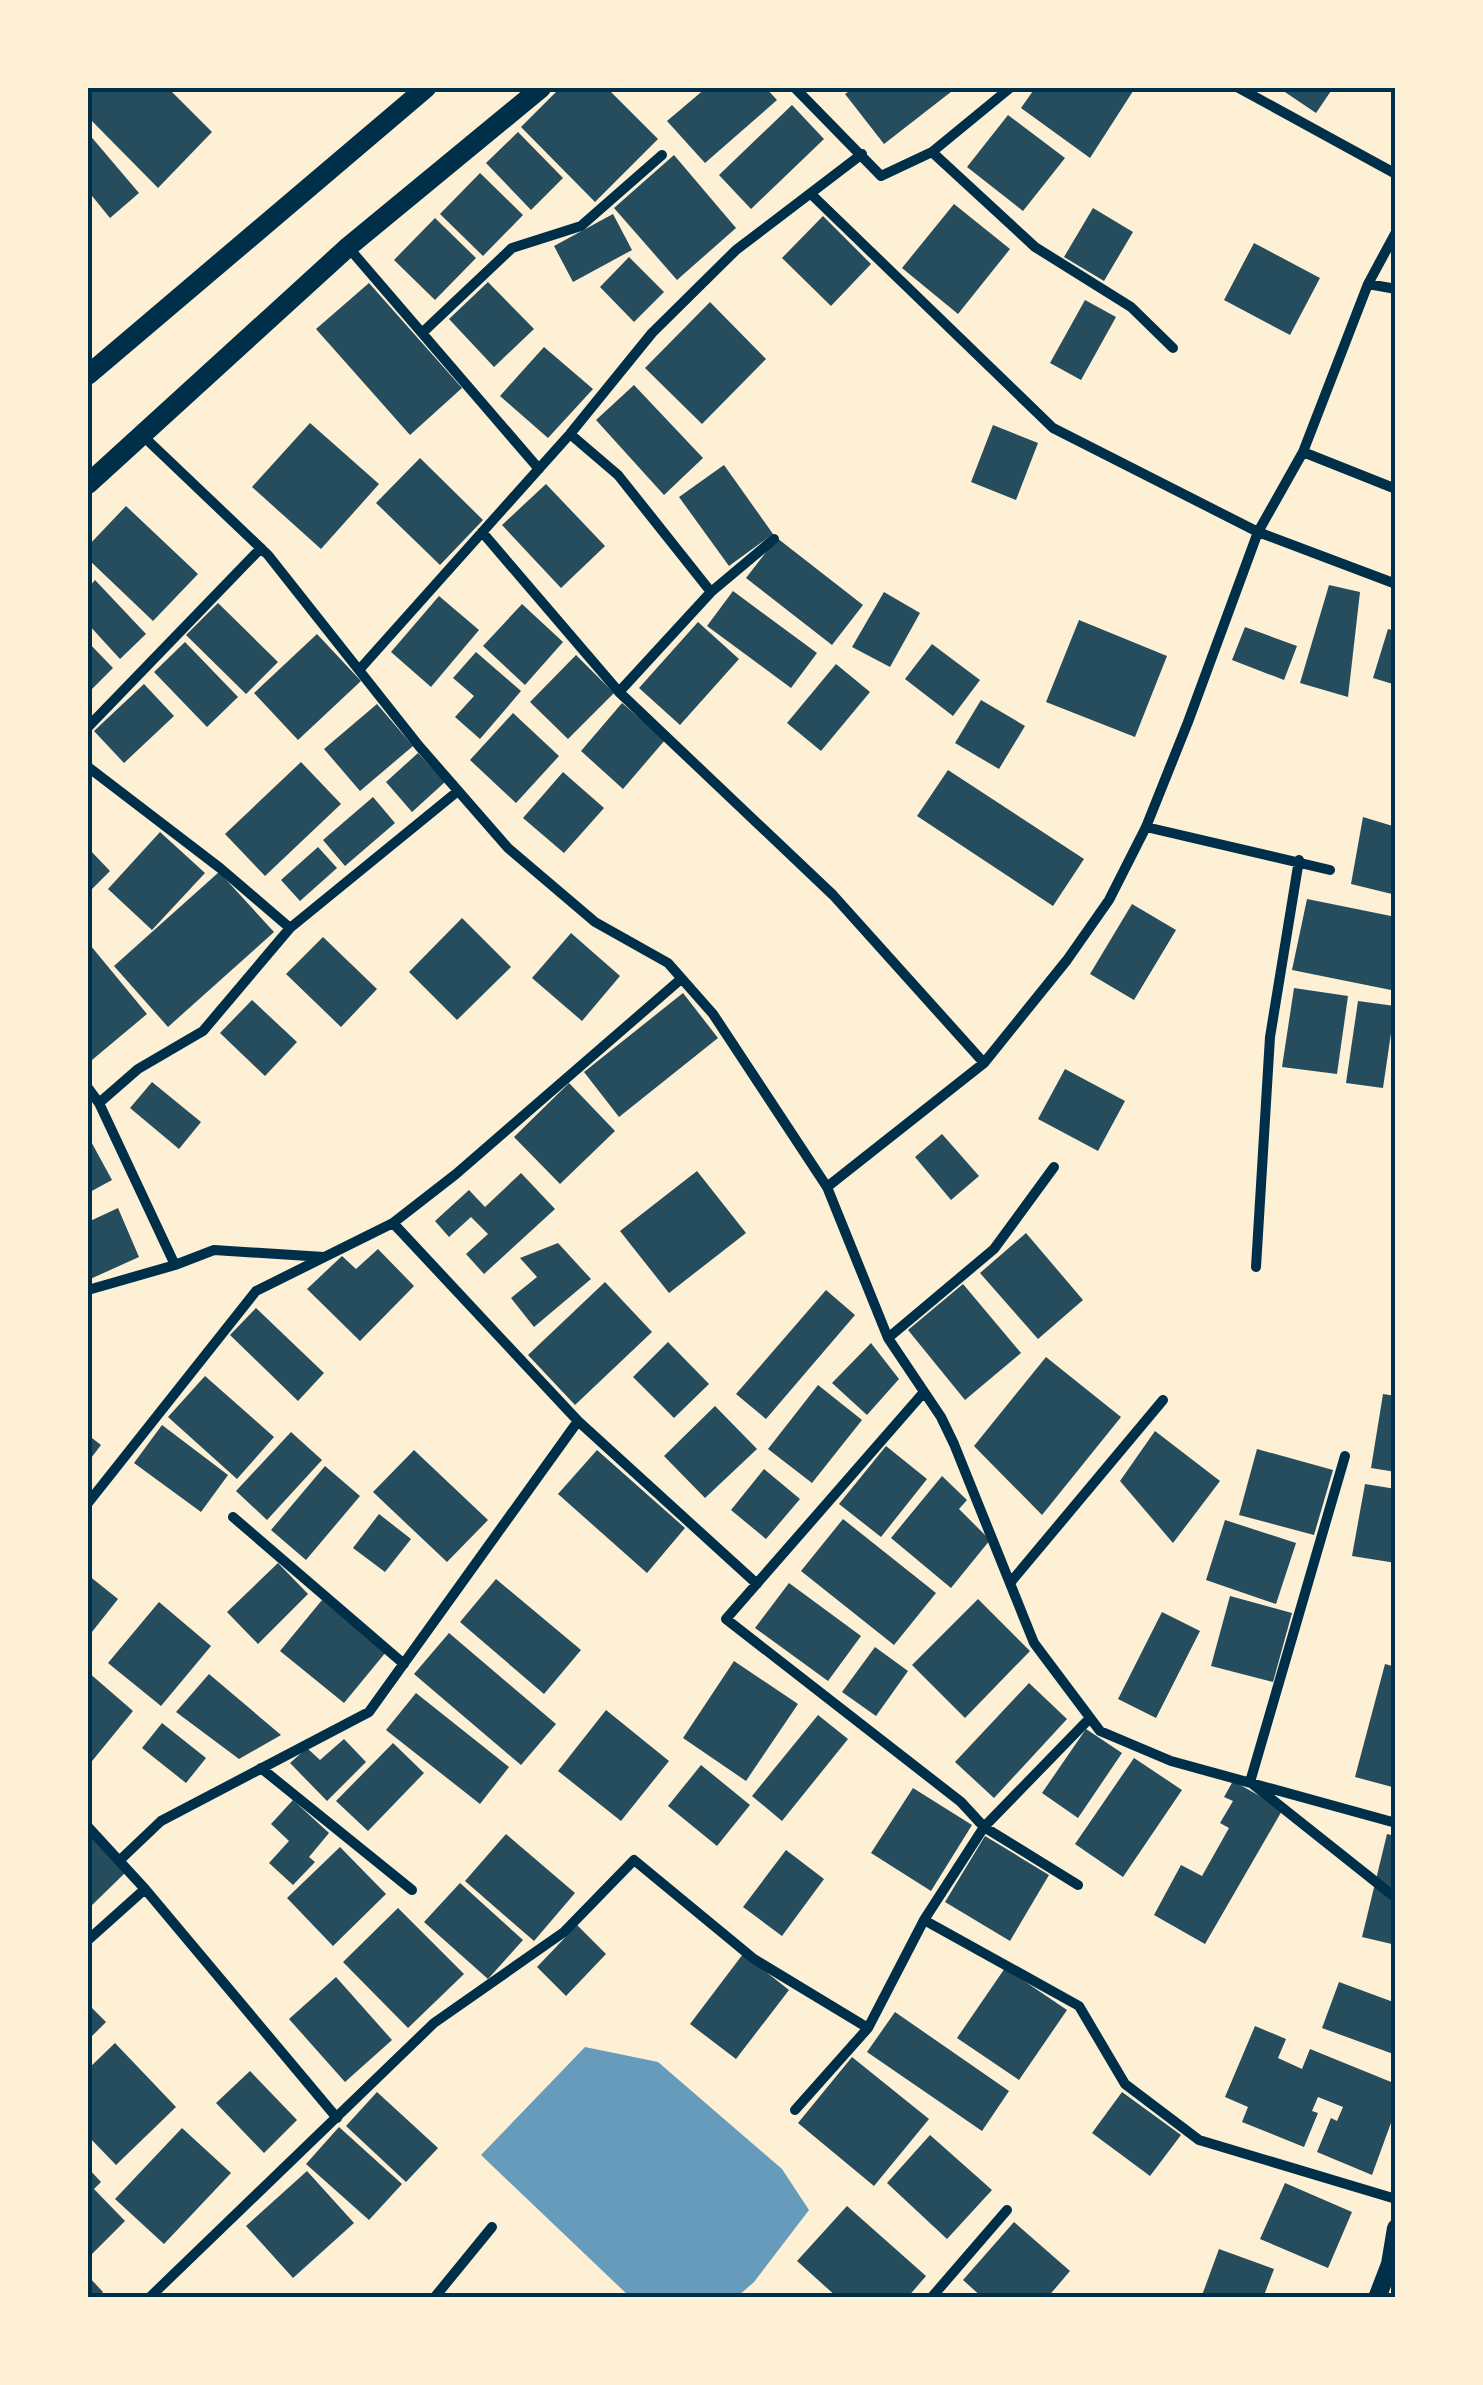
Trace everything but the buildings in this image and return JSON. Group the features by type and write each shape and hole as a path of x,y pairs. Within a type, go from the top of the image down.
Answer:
{"main road":[{"path":"88,375 426,88"},
{"path":"88,484 348,247 542,88"}],"street":[{"path":"795,88 881,176 932,152 1010,88"},
{"path":"1238,88 1396,174"},
{"path":"932,152 1035,247 1131,307 1172,348"},
{"path":"422,332 512,248 581,226 662,154"},
{"path":"359,670 570,434 652,333 736,250 862,154"},
{"path":"812,195 1053,428 1258,532 1396,584"},
{"path":"827,1187 984,1063 1110,900 1146,827 1258,532 1303,452 1368,284 1396,232"},
{"path":"348,247 539,468"},
{"path":"1368,284 1396,289"},
{"path":"570,434 618,474 711,592"},
{"path":"142,435 261,548 508,848 595,922 668,963 713,1014 827,1187 888,1338 954,1444 1034,1643 1100,1731 1171,1762 1396,1823"},
{"path":"1303,452 1396,489"},
{"path":"482,532 619,692 833,895 984,1063"},
{"path":"619,692 711,592 774,539"},
{"path":"88,727 261,548"},
{"path":"88,767 220,868 290,928"},
{"path":"88,788 100,776"},
{"path":"99,1104 138,1069 203,1030 290,928 458,791"},
{"path":"1146,827 1330,870"},
{"path":"1256,1267 1270,1037 1299,860"},
{"path":"88,1503 256,1291 393,1223 456,1174 682,979"},
{"path":"88,1088 175,1266"},
{"path":"888,1338 994,1248 1054,1167"},
{"path":"393,1223 578,1421 757,1584"},
{"path":"88,1290 175,1266 214,1250 324,1257"},
{"path":"924,1392 726,1619 961,1802 984,1827 1078,1885"},
{"path":"1010,1583 1163,1400"},
{"path":"120,1860 161,1821 369,1712 578,1421"},
{"path":"1250,1782 1345,1456"},
{"path":"234,1517 404,1664"},
{"path":"795,2110 868,2028 924,1920 984,1827 1090,1719"},
{"path":"262,1768 412,1890"},
{"path":"1250,1782 1396,1898"},
{"path":"88,1827 338,2118"},
{"path":"149,2298 434,2023 564,1932 634,1860 754,1959 868,2028"},
{"path":"88,1940 145,1889"},
{"path":"924,1920 1079,2006 1125,2084 1200,2140 1396,2199"},
{"path":"931,2298 1007,2210"},
{"path":"434,2298 492,2227"},
{"path":"1377,2298 1390,2264 1396,2228"}],"water":[{"path":"585,2047 658,2062 782,2169 809,2210 754,2282 737,2297 630,2297 481,2155"}]}
